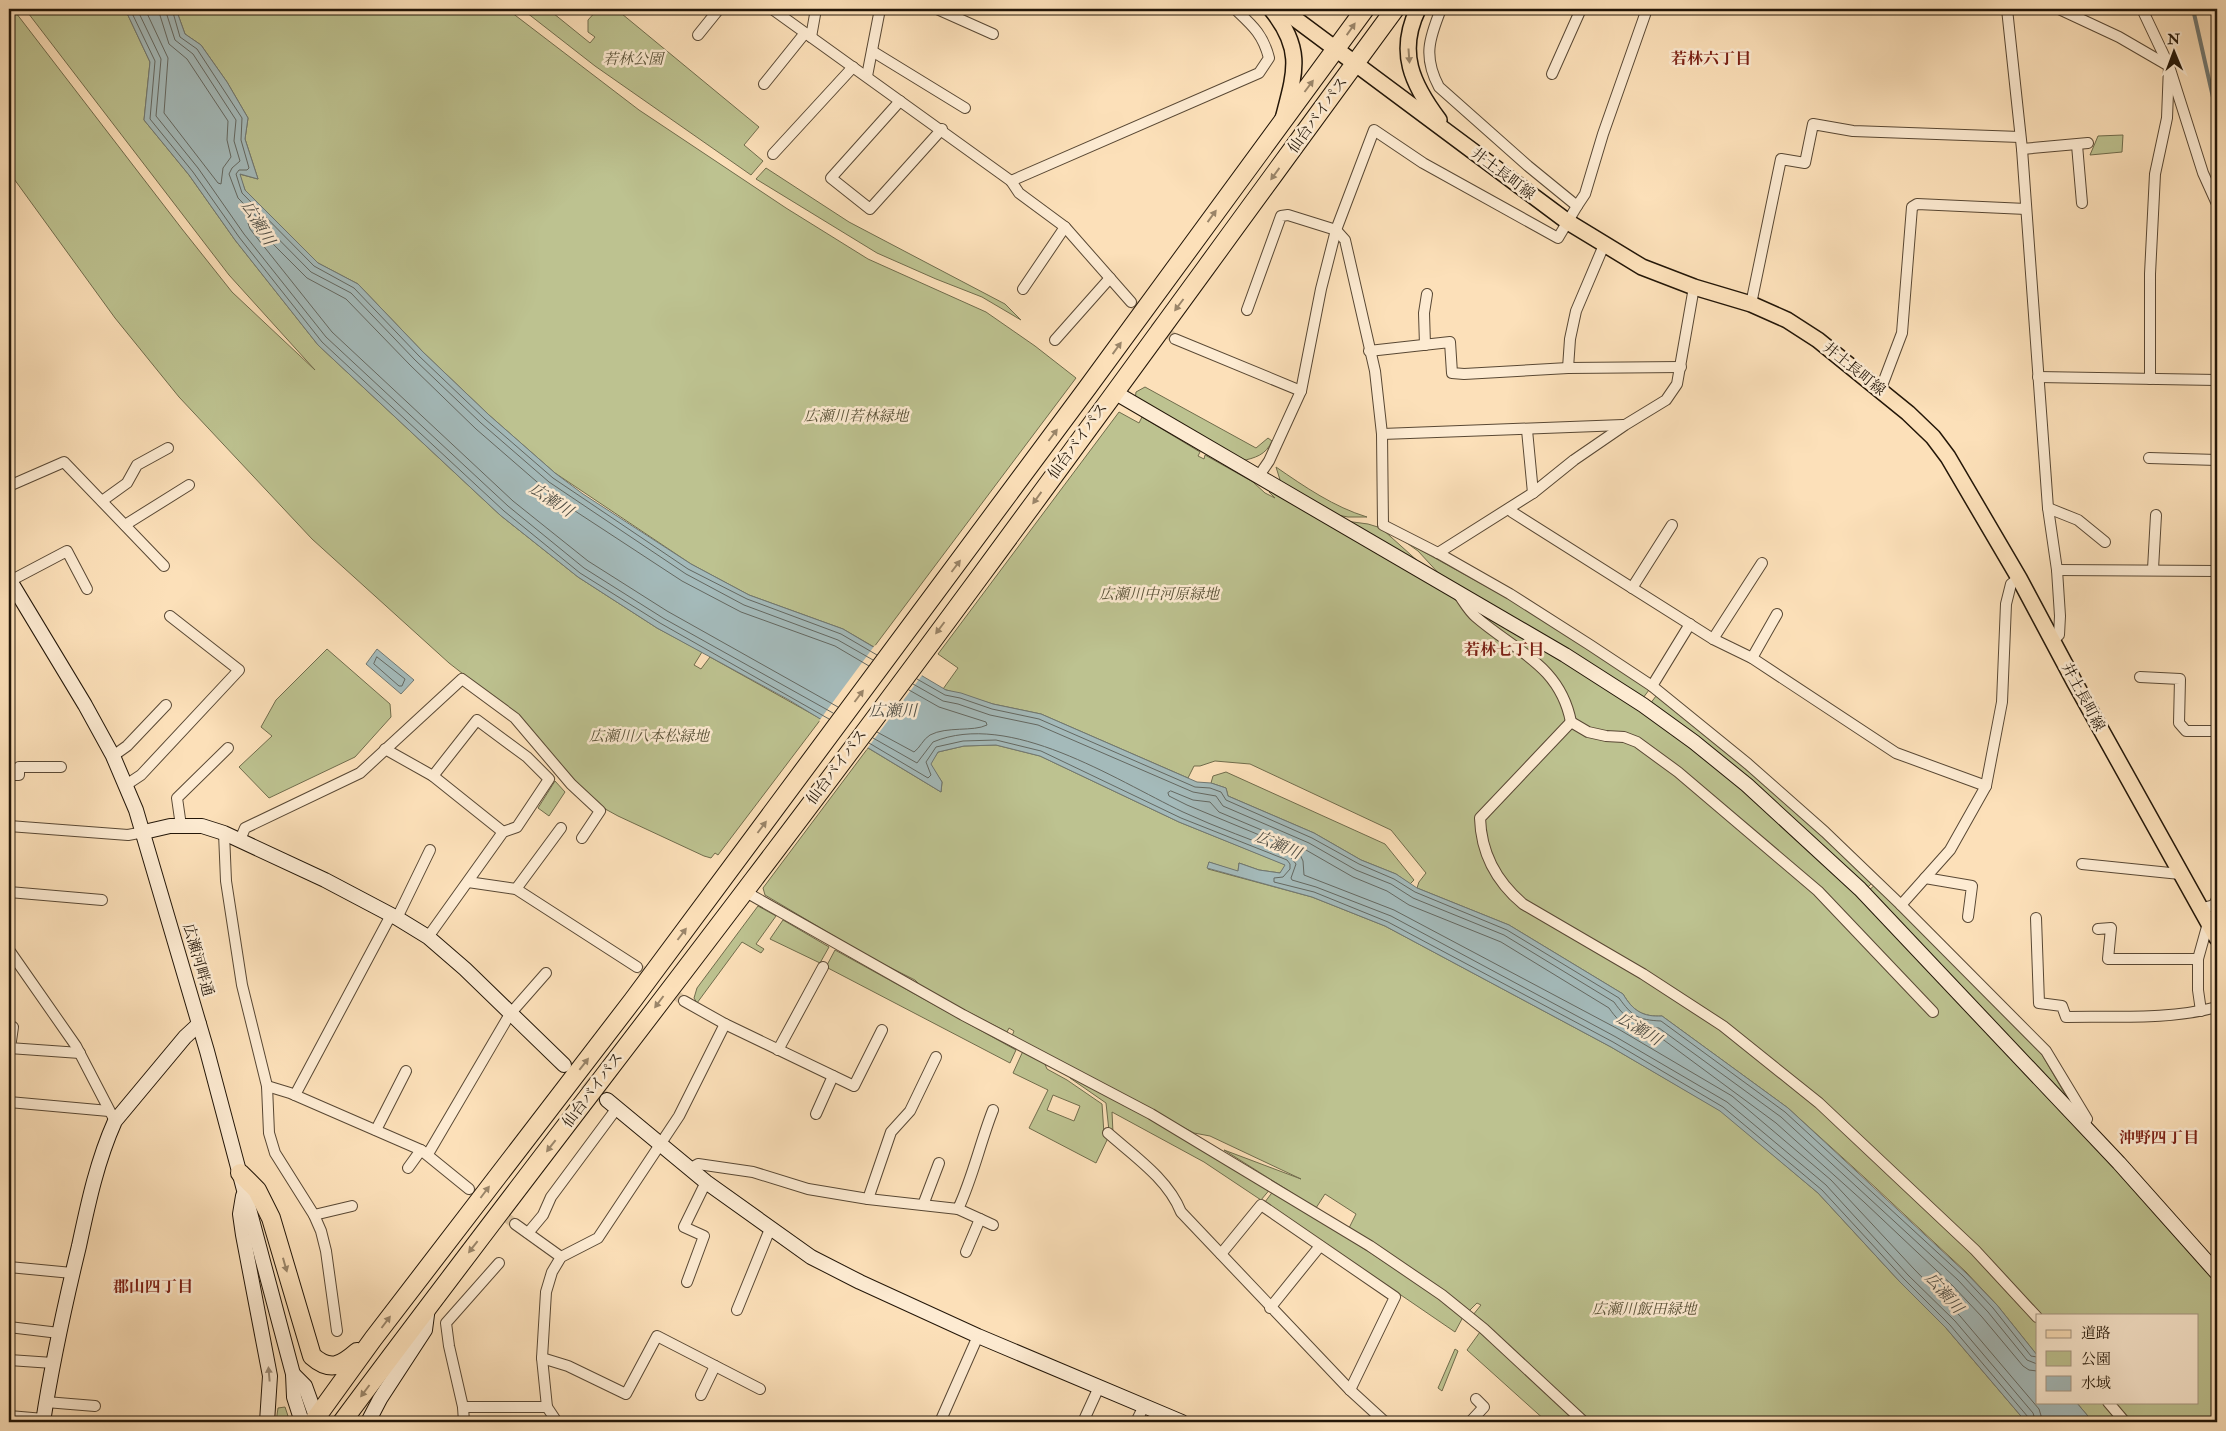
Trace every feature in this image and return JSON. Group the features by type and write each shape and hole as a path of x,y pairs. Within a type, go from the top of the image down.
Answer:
{"highway":[{"name":"仙台バイパス","path":"312,1421 733,866 1088,387 1282,120 1337,50 1365,9"},
{"name":"仙台バイパス","path":"342,1422 428,1306 749,886 1395,9"},
{"path":"240,1173 257,1190 271,1218 312,1356 317,1361 330,1366 338,1366 345,1363 373,1339"}],"main road":[{"path":"1271,9 1287,34 1295,56 1294,77 1282,120"},
{"name":"井土長町線","path":"1282,9 1568,222 1642,266 1694,287 1752,304 1787,320 1818,340 1908,413 1933,437 1943,450 2019,578 2180,874 2213,929"},
{"path":"1418,9 1408,39 1411,72 1421,96 1450,135"}],"street":[{"path":"698,35 719,9"},
{"path":"772,9 942,129 1011,181 1019,193 1065,227 1131,302"},
{"path":"764,84 808,35 816,9"},
{"path":"867,76 880,9"},
{"path":"937,9 993,34"},
{"path":"1011,181 1259,73 1269,58 1266,43 1260,33 1235,9"},
{"path":"1441,9 1432,34 1428,56 1431,72 1439,87 1528,166 1577,206"},
{"path":"1552,74 1581,9"},
{"path":"1258,477 1301,391 1321,289 1336,230 1374,130 1423,163 1558,238 1585,194 1603,134 1647,9"},
{"path":"2007,9 2022,149 2048,508 2057,570 2060,616 2059,635 2053,639"},
{"path":"2059,9 2119,37 2169,66"},
{"path":"2142,9 2169,66 2203,173 2217,204"},
{"path":"872,51 965,108"},
{"path":"2150,379 2150,274 2155,174 2167,118 2169,66"},
{"path":"773,154 853,67"},
{"path":"900,101 831,178 870,209 942,129"},
{"path":"1752,304 1780,159 1805,163 1813,124 1853,131 2020,137"},
{"path":"2022,149 2083,144 2082,203"},
{"path":"1880,391 1902,333 1912,207 1917,204 2026,209"},
{"path":"1247,310 1281,216 1288,214 1336,230 1345,240 1375,370 1382,434 1383,525 1438,553 1547,617 1652,686 1776,788 1901,905 2046,1051 2088,1119 2082,1126"},
{"path":"1023,289 1065,227"},
{"path":"1568,368 1570,339 1576,311 1604,245"},
{"path":"1055,340 1110,278"},
{"path":"1438,553 1533,493 1574,460 1666,400 1677,384 1694,287"},
{"path":"1425,345 1424,313 1427,294"},
{"path":"1175,339 1301,391"},
{"path":"1369,350 1450,342 1452,373 1464,374 1568,368 1681,367"},
{"path":"2038,377 2217,380"},
{"path":"1110,397 1258,477 1565,656 1643,705 1747,785 1860,889 1954,987 2082,1126 2126,1170 2217,1272"},
{"path":"1382,434 1625,425"},
{"path":"1527,430 1533,493"},
{"path":"102,502 127,484 137,465 168,448"},
{"path":"2149,458 2217,460"},
{"path":"9,486 64,462 164,566"},
{"path":"125,526 189,485"},
{"path":"1510,508 1512,512 1690,624 1752,658 1896,753 1986,786"},
{"path":"2048,508 2078,520 2105,542"},
{"path":"2153,569 2156,515"},
{"path":"1632,588 1672,525"},
{"path":"9,580 67,551 87,589"},
{"path":"1713,638 1762,563"},
{"path":"2057,570 2153,569 2217,571"},
{"path":"1901,905 1950,850 1986,786 2002,702 2006,604 2011,584 2019,578"},
{"name":"広瀬河畔通","path":"9,580 86,705 113,756 144,832 240,1173 293,1374 305,1386 312,1421"},
{"path":"1458,594 1474,615 1543,667 1563,693 1571,722 1588,732 1624,737 1637,742 1678,772 1818,891 1933,1012"},
{"path":"1752,658 1777,614"},
{"path":"126,785 141,775 239,670 170,616"},
{"path":"1652,686 1690,624"},
{"path":"2140,677 2180,679 2180,723 2186,731 2217,731"},
{"path":"240,840 245,828 360,773 462,679 515,718 571,784 600,811 582,838"},
{"path":"113,756 127,746 166,705"},
{"path":"428,937 503,832 517,827 549,779 527,757 477,720 433,776"},
{"path":"1571,722 1480,818 1480,831 1485,850 1495,874 1508,892 1523,904 1643,974 1730,1032 1819,1103 1975,1250 2036,1316"},
{"path":"181,826 177,798 228,748"},
{"path":"385,750 433,776 503,832"},
{"path":"9,775 19,775 19,767 61,767"},
{"path":"9,826 128,835 170,826 202,826 224,832 325,880 394,916 428,937 465,969 564,1065"},
{"path":"516,889 561,828"},
{"path":"224,832 226,881 242,985 267,1086 269,1133 275,1153 314,1215 326,1251 338,1331"},
{"path":"295,1095 430,850"},
{"path":"2082,864 2180,874"},
{"path":"1925,878 1972,886 1968,917"},
{"path":"468,882 516,889 637,967"},
{"path":"749,886 963,1015 1151,1114 1370,1246 1442,1295 1484,1329 1584,1422"},
{"path":"9,892 102,900"},
{"path":"2200,909 2214,905 2217,899"},
{"path":"2036,918 2038,1003 2062,1006 2066,1017 2153,1016 2201,1011 2217,1006"},
{"path":"2098,929 2111,928 2108,959 2198,959"},
{"path":"2201,1011 2198,990 2198,959 2213,929"},
{"path":"9,950 80,1053 112,1116"},
{"path":"778,1050 823,967"},
{"path":"408,1168 425,1152 510,1014 546,974"},
{"path":"684,1001 725,1024 854,1086 882,1030"},
{"path":"9,1416 43,1420 72,1273 112,1116 199,1024"},
{"path":"557,1422 548,1407 542,1358 546,1292 552,1272 561,1257 598,1238 680,1116 725,1024"},
{"path":"13,1027 10,1048 80,1053"},
{"path":"868,1199 892,1132 910,1111 936,1057"},
{"path":"376,1130 406,1071"},
{"path":"816,1114 833,1076"},
{"path":"267,1086 295,1095 425,1152 469,1189"},
{"path":"9,1102 112,1116"},
{"path":"528,1233 543,1215 551,1197 612,1104 689,1169 811,1257 978,1336 1182,1422"},
{"path":"958,1209 970,1182 978,1148 992,1110"},
{"path":"1108,1133 1174,1195 1181,1212 1270,1308 1350,1390 1385,1422"},
{"path":"923,1205 939,1163"},
{"path":"689,1169 698,1164 753,1172 808,1189 868,1199 958,1209 993,1225"},
{"path":"687,1282 704,1236 684,1227 706,1182"},
{"path":"244,1191 240,1214 270,1376 267,1422"},
{"path":"1221,1254 1261,1205 1395,1297 1350,1390"},
{"path":"314,1215 352,1206"},
{"path":"966,1252 980,1219"},
{"path":"515,1224 561,1257"},
{"path":"737,1310 770,1229"},
{"path":"1270,1308 1320,1246"},
{"path":"464,1422 463,1407 455,1376 446,1323 499,1263"},
{"path":"9,1267 72,1273"},
{"path":"368,1422 425,1330 428,1306"},
{"path":"9,1327 59,1333"},
{"path":"542,1358 568,1366 626,1394 657,1336 760,1389"},
{"path":"940,1422 978,1336"},
{"path":"9,1360 53,1363"},
{"path":"700,1395 715,1366"},
{"path":"1083,1422 1099,1387"},
{"path":"1470,1422 1484,1406 1476,1399"},
{"path":"46,1402 94,1406"},
{"path":"2110,1404 2125,1422"},
{"path":"1136,1422 1144,1406"},
{"path":"463,1407 548,1407"}],"green space":[{"name":"広瀬川八本松緑地","path":"9,9 13,9 232,292 315,370 229,275 25,9 125,9 150,62 144,120 189,175 235,240 318,345 500,515 578,577 657,628 702,652 694,665 701,669 710,657 821,719 718,855 715,853 711,858 704,856 598,805 583,792 517,716 449,663 312,539 179,397 115,318 9,172"},
{"name":"広瀬川若林緑地","path":"176,9 507,9 639,110 786,208 868,259 986,312 1035,346 1076,378 874,647 843,629 749,595 691,564 555,473 489,415 423,352 358,284 318,263 245,190 239,174 258,179 245,139 248,118 227,82 201,45 185,34"},
{"name":"若林公園","path":"522,9 548,9 590,43 595,37 588,32 588,20 598,9 616,9 759,127 744,145 763,161 751,175 595,66"},
{"path":"2123,135 2122,152 2090,155 2098,136"},
{"path":"766,168 849,222 1005,304 1021,320 982,297 877,253 756,179"},
{"path":"1145,387 1256,448 1268,438 1272,441 1270,446 1260,455 1241,461 1135,400 1136,392"},
{"name":"広瀬川中河原緑地","path":"1119,412 1139,423 1142,417 1200,452 1198,456 1204,459 1205,455 1253,482 1265,493 1275,498 1270,491 1557,657 1644,713 1743,788 1845,883 1939,980 2178,1235 2217,1282 2217,1422 2093,1422 2078,1404 2198,1404 2198,1314 2036,1314 2036,1354 1997,1305 1966,1272 1788,1108 1662,1016 1639,1012 1623,994 1509,925 1417,888 1426,873 1391,830 1250,764 1215,761 1194,766 1188,778 1041,714 993,704 943,689 958,668 938,654"},
{"path":"1276,467 1331,502 1367,517 1348,517 1332,514 1281,483"},
{"path":"1338,520 1368,524 1381,528 1431,573"},
{"path":"1404,541 1536,614 1649,690 1643,698 1443,578 1418,551"},
{"path":"327,649 390,704 391,717 355,757 269,798 239,767 272,736 261,727 276,700"},
{"path":"1656,696 1741,760 1874,881 1866,889 1650,704"},
{"name":"広瀬川飯田緑地","path":"996,745 1040,756 1179,822 1286,865 1280,873 1259,870 1239,863 1238,872 1209,862 1208,869 1312,897 1385,926 1611,1047 1721,1111 1818,1193 1900,1282 1946,1328 2026,1422 1591,1422 1501,1338 1473,1315 1481,1305 1477,1303 1468,1312 1376,1244 1349,1228 1356,1214 1325,1194 1316,1208 1224,1150 1301,1179 1210,1136 1194,1133 1012,1036 1014,1031 1009,1028 1007,1032 924,989 915,980 871,958 765,895 763,888 868,748 941,792 942,782 930,764 938,752 964,746"},
{"path":"1226,772 1385,844 1414,880 1410,884 1396,874 1361,860 1314,833 1228,796 1226,788 1211,783 1213,776"},
{"path":"555,781 565,792 549,816 538,808"},
{"path":"1876,884 2041,1053 2073,1108 1868,891"},
{"path":"758,906 776,916 756,944 764,949 761,953 742,942 697,1003 694,998 697,988"},
{"path":"783,920 829,947 820,963 770,939"},
{"path":"835,950 1016,1050 1010,1063 826,967"},
{"path":"1023,1051 1044,1062 1047,1069 1102,1104 1104,1134 1108,1138 1096,1163 1029,1128 1048,1090 1013,1073","holes":["1053,1095 1080,1106 1074,1121 1047,1110"]},
{"path":"1069,1075 1151,1118 1271,1188 1261,1200 1204,1162 1112,1112 1113,1133 1109,1131 1106,1103 1070,1078"},
{"path":"1274,1190 1435,1295 1463,1317 1455,1332 1265,1202"},
{"path":"1480,1332 1577,1422 1547,1422 1467,1350"},
{"path":"1455,1349 1458,1351 1442,1391 1438,1388"},
{"path":"285,1407 290,1422 276,1422 278,1408"}],"water":[{"name":"広瀬川","path":"125,9 176,9 185,34 201,45 227,82 248,118 245,139 258,179 240,174 245,190 318,263 358,284 423,352 489,415 555,473 583,494 691,564 749,595 843,629 946,690 993,704 1041,714 1197,782 1211,783 1226,788 1228,796 1314,833 1361,860 1396,874 1417,888 1509,925 1623,994 1639,1012 1662,1016 1788,1108 1966,1273 1997,1305 2036,1354 2036,1404 2078,1404 2093,1422 2026,1422 1946,1328 1900,1282 1818,1193 1720,1111 1611,1047 1385,926 1312,897 1207,868 1209,862 1238,871 1239,863 1259,870 1280,873 1285,865 1179,822 1040,756 996,745 964,746 938,752 931,764 942,782 941,792 789,700 657,628 578,577 500,515 318,345 235,240 189,175 144,120 150,62"},
{"path":"377,649 414,680 401,694 366,664"}],"pier":[{"path":"875,645 923,674 866,750 819,721"}],"waterway":[{"path":"2193,9 2217,115"}],"tunnel":[{"path":"1131,302 1175,339"},
{"path":"637,967 684,1001"},
{"path":"569,1069 607,1100"},
{"path":"469,1189 515,1224"}],"district":[{"name":"若林六丁目","path":"1711,59"},
{"name":"若林七丁目","path":"1504,650"},
{"name":"沖野四丁目","path":"2159,1138"},
{"name":"郡山四丁目","path":"153,1287"}]}
